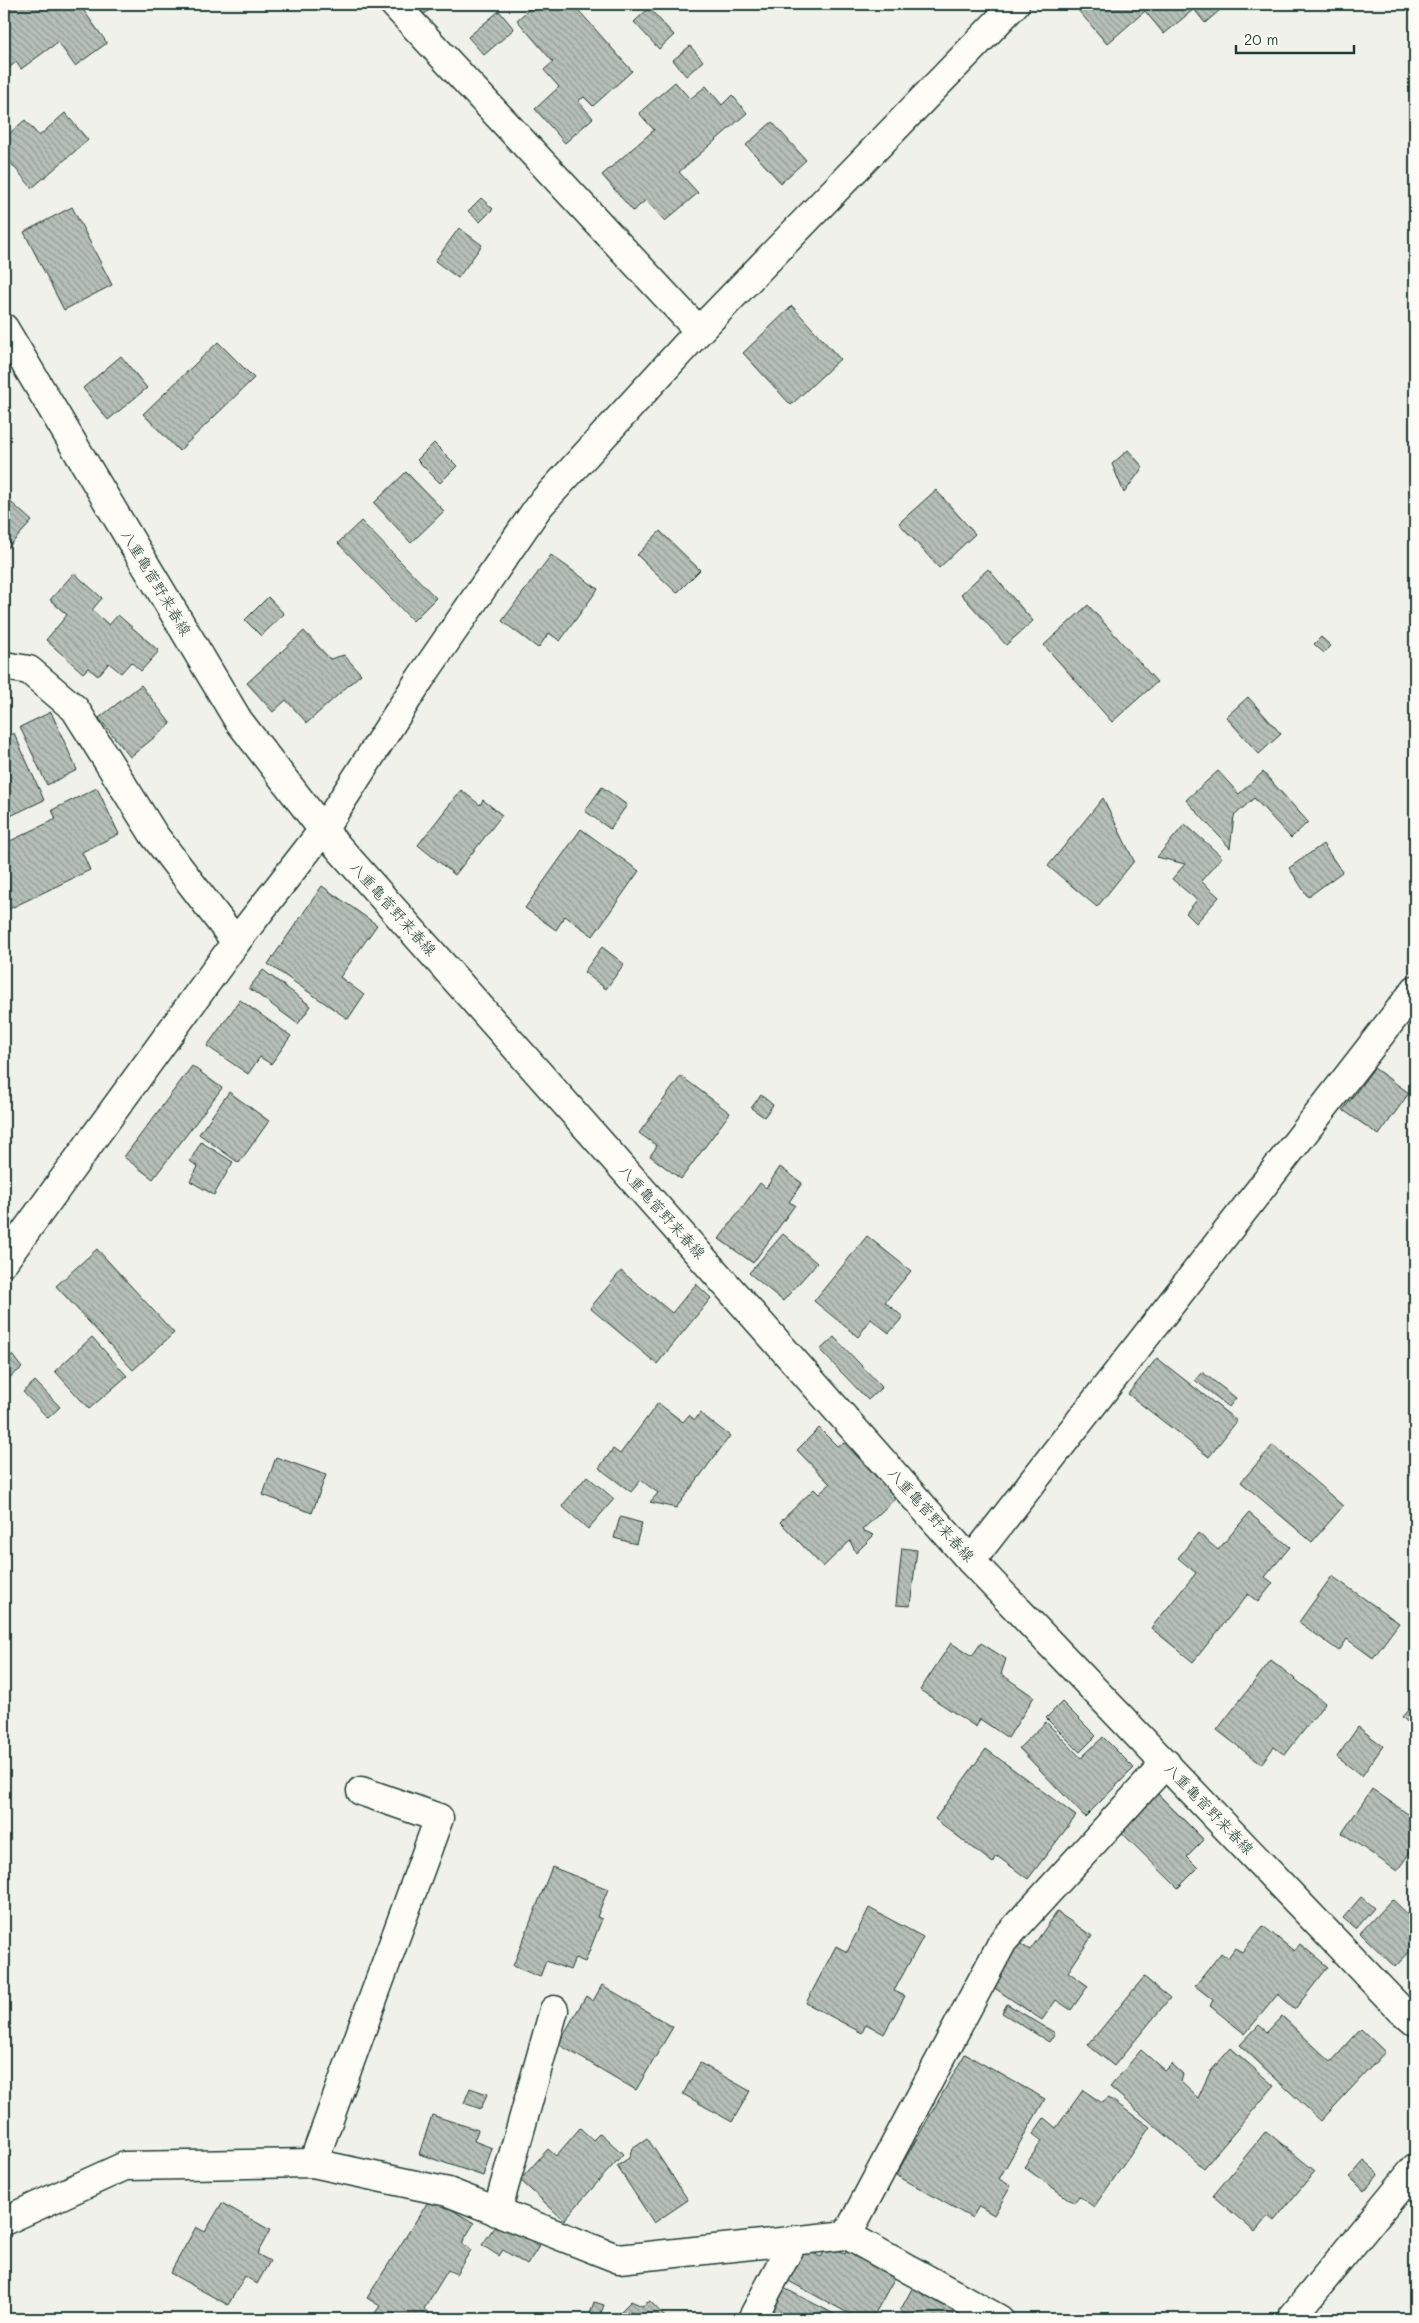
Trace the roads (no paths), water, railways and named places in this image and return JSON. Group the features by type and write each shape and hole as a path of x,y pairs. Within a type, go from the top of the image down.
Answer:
{"street":[{"path":"394,4 699,331"},
{"path":"4,1261 236,942 323,830 420,679 539,506 699,331 1015,4"},
{"name":"八重亀菅野来春線","path":"4,328 238,720 323,830 972,1561 1400,2009 1415,2022"},
{"path":"4,666 29,670 75,709 154,835 236,942"},
{"path":"972,1561 1415,990"},
{"path":"847,2235 1003,1941 1166,1763"},
{"path":"313,2163 439,1818 361,1791"},
{"path":"498,2212 554,2010"},
{"path":"4,2221 125,2166 313,2163 448,2192 619,2259 847,2235 982,2315"},
{"path":"1291,2319 1415,2168"},
{"path":"752,2319 794,2240"}]}
